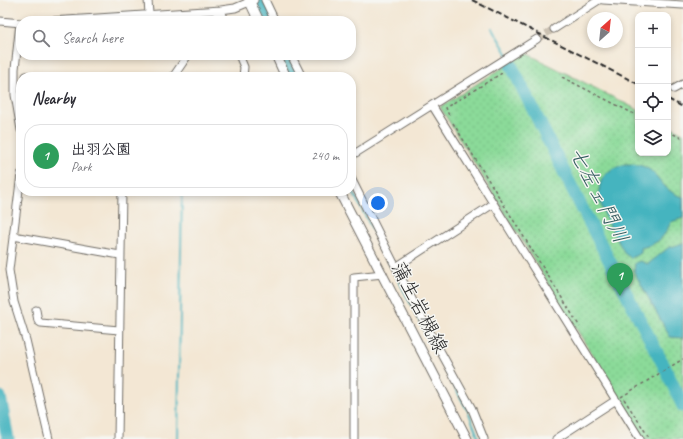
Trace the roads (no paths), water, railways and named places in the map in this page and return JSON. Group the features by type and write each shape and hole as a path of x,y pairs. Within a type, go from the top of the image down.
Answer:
{"main road":[{"path":"251,1 257,16"},
{"path":"278,60 284,72"},
{"name":"蒲生岩槻線","path":"342,196 468,439"}],"street":[{"path":"148,0 150,14"},
{"path":"265,0 273,16"},
{"path":"554,29 599,0"},
{"path":"603,0 683,5"},
{"path":"122,16 221,10 235,8 251,1"},
{"path":"217,16 221,10"},
{"path":"221,10 223,16"},
{"path":"0,21 16,23"},
{"path":"356,153 537,39"},
{"path":"16,58 16,78"},
{"path":"176,72 185,60"},
{"path":"240,60 244,67 244,72"},
{"path":"294,60 300,72"},
{"path":"674,89 683,84"},
{"path":"432,106 640,439"},
{"path":"356,188 414,304 472,409 484,439"},
{"path":"18,196 10,270 14,302 26,340 49,439"},
{"path":"118,439 122,196"},
{"path":"396,267 493,204"},
{"path":"13,236 120,255"},
{"path":"354,439 354,277 383,274"},
{"path":"36,310 38,321 41,323 119,330"},
{"path":"556,439 616,400"}],"water":[{"path":"626,164 638,165 646,168 652,172 667,188 683,197 683,218 671,222 660,240 641,248 641,253 631,258 625,254 605,217 599,191 602,180 610,170"},
{"path":"683,243 683,338 670,337 634,272 635,263 640,261 648,264 668,248"}],"waterway":[{"path":"260,4 266,16"},
{"path":"492,28 508,55"},
{"name":"七左ェ門川","path":"509,59 511,65"},
{"path":"287,60 293,72"},
{"name":"七左ェ門川","path":"511,65 683,406"},
{"path":"178,439 182,196"},
{"path":"355,196 428,337"},
{"path":"439,358 468,411 479,439"},
{"path":"0,397 8,439"}],"tunnel":[{"path":"537,39 554,29"}],"railway":[{"path":"472,0 635,82"},
{"path":"671,101 683,107"}],"place":[{"name":"出羽公園","path":"620,296"}]}
